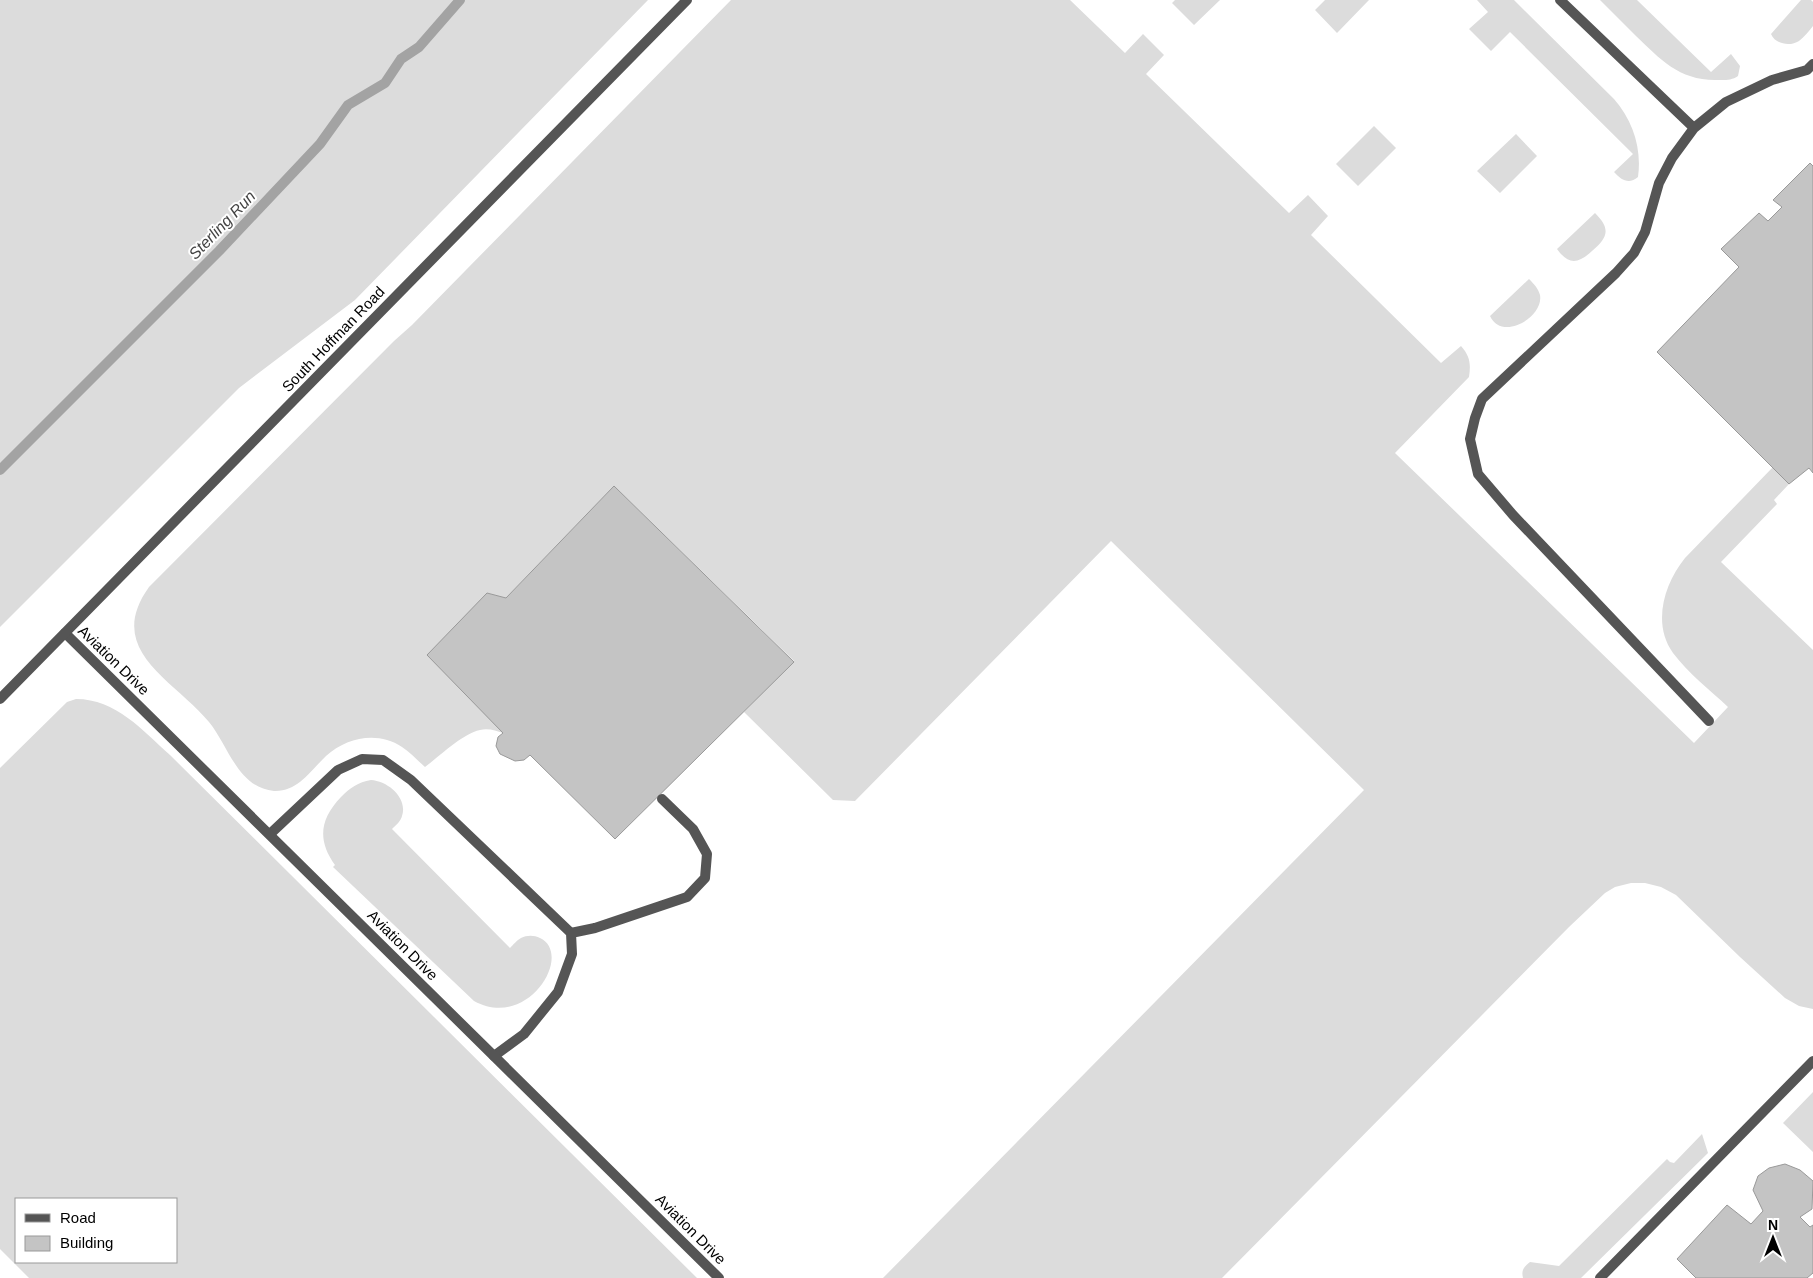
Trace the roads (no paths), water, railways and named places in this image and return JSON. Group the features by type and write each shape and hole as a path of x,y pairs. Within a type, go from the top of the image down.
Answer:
{"street":[{"name":"South Hoffman Road","path":"0,699 687,0"},
{"path":"1560,0 1694,128"},
{"path":"1708,722 1513,515 1478,474 1470,439 1474,418 1482,399 1616,273 1634,253 1645,232 1660,183 1672,158 1694,128 1726,102 1772,80 1807,70 1813,64"},
{"name":"Aviation Drive","path":"65,633 719,1278"},
{"path":"270,834 338,770 362,759 383,760 411,780 571,934 572,954 558,992 524,1034 494,1056"},
{"path":"571,934 595,928 688,897 705,878 707,854 693,829 662,799"},
{"path":"1600,1278 1813,1061"}],"waterway":[{"name":"Sterling Run","path":"0,470 219,251 320,144 348,105 385,83 401,59 419,47 460,0"}]}
